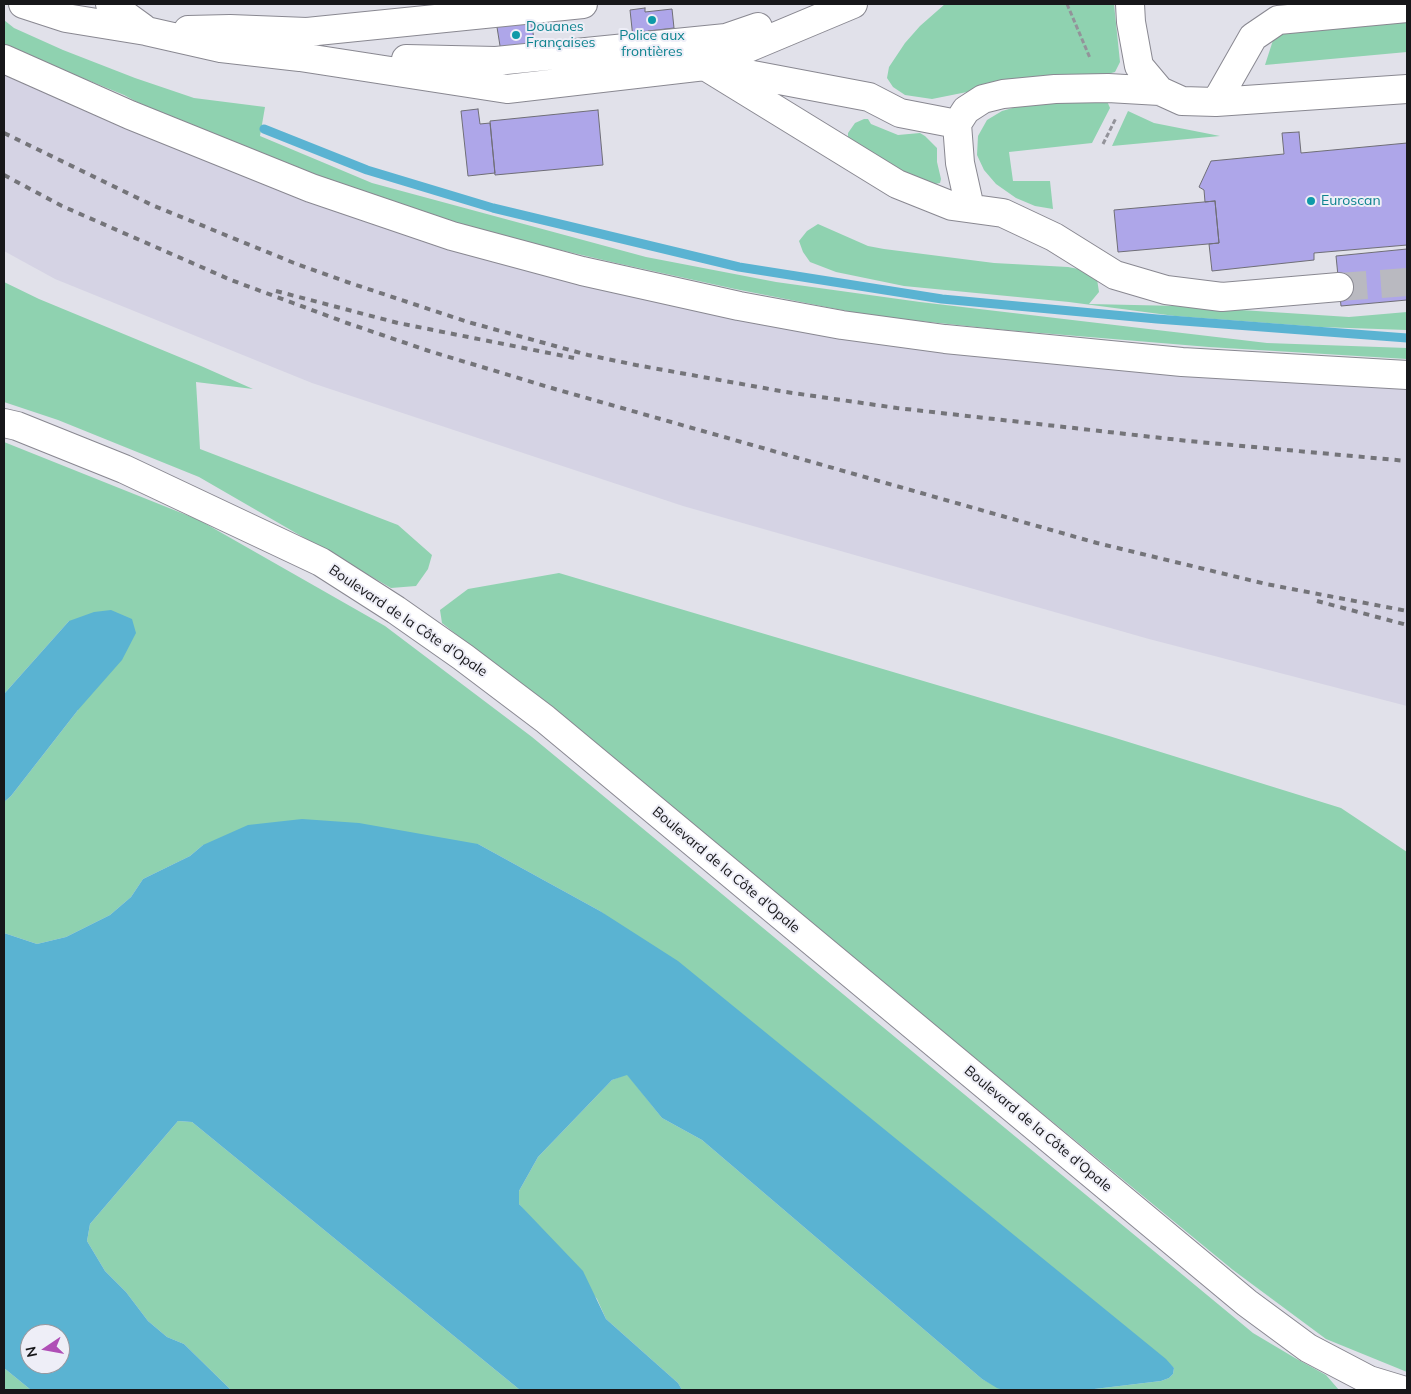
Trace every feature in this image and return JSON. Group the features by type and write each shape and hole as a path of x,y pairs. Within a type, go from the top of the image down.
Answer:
{"lane":[{"path":"23,4 66,18 146,31 221,48 304,44 583,4"},
{"path":"85,4 146,31"},
{"path":"100,4 146,31"},
{"path":"110,4 146,31"},
{"path":"116,4 146,31"},
{"path":"121,4 146,31"},
{"path":"304,44 407,4"},
{"path":"304,44 496,61 726,38 825,4"},
{"path":"304,44 507,89 705,66 853,4"},
{"path":"1130,4 1131,22 1139,66 1160,91"},
{"path":"1216,102 1253,37 1278,20 1407,8"},
{"path":"4,59 130,115 311,188 452,236 591,273 748,308 945,339 1182,362 1407,375"},
{"path":"705,66 869,97 900,113 957,124"},
{"path":"705,66 897,184 952,206 1003,213 1054,237 1115,275 1166,290 1222,297 1339,287"},
{"path":"970,208 960,163 957,124 966,110 983,99 1003,94 1055,89 1099,88 1160,91 1182,101 1216,102 1407,89"},
{"name":"Boulevard de la Côte d'Opale","path":"4,423 17,426 124,469 313,558 396,610 546,719 1247,1303 1308,1348 1369,1380 1402,1390"}],"shaded area":[{"path":"4,69 579,279 1407,385 1407,706 1149,639 683,506 312,383 55,279 4,251"}],"green space":[{"path":"945,4 1114,4 1120,62 1115,72 1104,75 982,89 932,99 905,95 893,87 887,78 889,67 905,43 920,26"},
{"path":"1407,14 1407,52 1265,65 1275,34"},
{"path":"4,20 14,28 63,50 135,78 194,98 265,107 260,136 372,183 646,257 776,282 920,302 1267,343 1407,348 1407,359 1209,347 1005,330 872,316 735,289 509,238 427,216 297,170 124,95 4,46"},
{"path":"1087,98 1107,101 1110,108 1092,143 1009,152 1013,181 1050,181 1053,209 1035,206 1016,198 996,184 984,170 977,155 978,136 987,120 1002,111 1023,105"},
{"path":"1128,111 1154,123 1220,136 1112,146"},
{"path":"868,119 871,124 898,135 920,133 925,136 937,148 940,183 926,186 848,138 848,133 855,123"},
{"path":"818,224 868,246 884,249 994,263 1068,267 1084,270 1097,279 1099,292 1089,304 1179,306 1349,317 1407,312 1407,330 1320,327 1175,316 1069,302 904,286 836,272 810,262 803,252 799,241 807,231"},
{"path":"4,282 39,299 253,389 196,382 200,449 398,525 432,555 428,569 416,586 391,588 199,477 58,420 4,402"},
{"path":"4,442 199,520 385,626 532,737 1253,1333 1326,1375 1339,1390 1086,1390 1161,1381 1173,1374 1174,1368 600,911 478,844 203,845 190,856 143,879 131,897 110,915 66,937 37,944 4,933 4,802 11,796 78,710 69,621 4,694"},
{"path":"559,573 1109,736 1341,808 1407,852 1407,1372 1326,1339 1233,1270 566,722 442,623 440,610 468,589"},
{"path":"627,1074 662,1118 702,1140 982,1379 1003,1390 682,1390 678,1383 606,1319 597,1299 519,1204 519,1191 538,1157 612,1080"},
{"path":"178,1121 192,1122 520,1390 231,1390 184,1344 167,1337 148,1321 126,1292 105,1271 87,1241 90,1224"},
{"path":"4,1368 31,1390 4,1390"}],"water":[{"path":"111,610 132,619 136,633 122,660 78,710 11,796 4,802 4,694 69,621 94,612"},
{"path":"302,819 359,823 478,844 600,911 678,961 1166,1359 1174,1368 1173,1374 1161,1381 1086,1390 1003,1390 997,1388 982,1379 702,1140 662,1118 627,1075 612,1080 538,1157 519,1191 519,1204 583,1271 606,1319 678,1383 682,1390 520,1390 192,1122 178,1121 90,1224 87,1241 105,1271 126,1292 148,1321 167,1337 184,1344 231,1390 31,1390 4,1368 4,933 37,944 66,937 110,915 131,897 143,879 190,856 203,845 248,825"}],"building":[{"name":"Police aux frontières","path":"645,8 645,12 672,9 674,28 648,31 648,35 633,38 630,10"},
{"name":"Douanes Françaises","path":"531,17 535,48 501,52 496,21"},
{"path":"478,109 480,124 490,123 495,173 468,176 461,111"},
{"path":"598,110 603,165 495,175 490,121"},
{"name":"Euroscan","path":"1299,132 1301,153 1407,143 1407,245 1314,253 1314,260 1212,271 1209,244 1219,243 1215,201 1205,202 1204,190 1199,187 1211,161 1284,154 1282,133"},
{"path":"1215,201 1219,243 1118,252 1114,210"},
{"path":"1407,249 1407,300 1341,306 1336,256"}],"waterway":[{"path":"264,129 367,170 493,208 739,267 942,299 1157,319 1407,338"}],"tunnel":[{"path":"1339,287 1407,282"}],"railway":[{"path":"4,133 152,205 294,263 468,322 588,355 786,392 897,408 1188,441 1407,461"},
{"path":"4,175 62,206 231,280 429,351 555,389 1097,543 1266,584 1407,611"},
{"path":"276,291 398,323 574,358"},
{"path":"1317,601 1407,625"}],"place":[{"name":"Police aux frontières","path":"652,20"},
{"name":"Douanes Françaises","path":"516,35"},
{"name":"Euroscan","path":"1311,201"}]}
